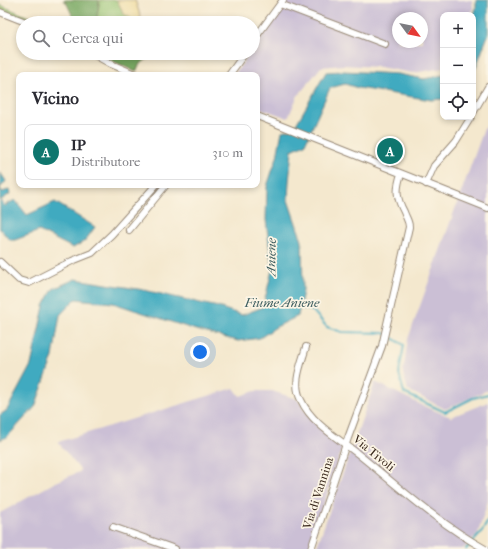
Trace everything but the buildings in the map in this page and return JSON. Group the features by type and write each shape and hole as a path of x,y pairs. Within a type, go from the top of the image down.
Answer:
{"street":[{"path":"260,32 282,2 385,44"},
{"path":"0,12 16,18"},
{"path":"104,60 131,72"},
{"path":"231,72 240,60"},
{"path":"476,108 488,87"},
{"path":"260,117 488,208"},
{"path":"426,184 434,166 456,141 469,120"},
{"name":"Via di Vannina","path":"311,549 346,444 382,346 409,227 407,218 397,196 401,174"},
{"path":"0,262 19,280 29,283 72,261 92,253 112,234 153,188"},
{"path":"129,230 164,188"},
{"name":"Via Tivoli","path":"306,347 296,384 301,401 307,410 323,428 346,444 431,513 483,548"},
{"path":"113,527 174,549"}],"shaded area":[{"path":"288,0 472,0 473,8 471,12 440,12 440,68 413,73 379,67 343,65 321,67 297,97 288,118 260,108 260,72 236,72 245,60 260,60 260,39"},
{"path":"488,125 488,390 445,409 408,390 403,373 408,339 484,129"},
{"path":"375,382 428,408 451,417 488,402 488,501 478,533 463,549 316,549"},
{"path":"234,388 240,396 255,391 272,391 297,399 318,427 343,446 309,549 0,549 0,513 54,483 81,471 58,442"}],"green space":[{"path":"63,0 99,0 97,16 73,16 66,2"},
{"path":"100,0 117,0 124,14 127,16 97,16"},
{"path":"0,5 26,16 16,16 0,10"},
{"path":"111,60 146,60 139,65 136,72"}],"sand":[{"path":"117,0 135,0 140,16 127,16 124,14"}],"water":[{"path":"476,0 488,0 488,35 476,67 475,12"},
{"name":"Fiume Aniene","path":"343,71 398,74 424,79 440,76 440,99 431,100 358,88 345,84 330,88 305,144 292,150 288,200 302,241 303,291 298,316 276,327 260,338 238,341 196,330 113,303 76,299 60,315 53,357 35,407 7,437 0,440 0,415 7,410 31,365 44,306 53,289 75,279 144,290 218,307 242,315 263,307 272,270 266,220 267,186 277,157 282,131 294,128 326,72"},
{"path":"0,172 6,181 0,188"},
{"path":"0,188 2,192 9,190 10,194 1,200 4,206 15,200 27,215 55,202 95,227 85,241 73,248 39,231 15,240 10,240 0,229"}],"waterway":[{"path":"298,307 313,311 327,327 342,332 384,333 404,345 399,373 404,393 445,412 473,398 488,394"},
{"path":"466,549 481,533 488,521"}],"place":[{"name":"IP","path":"390,151"}],"water label":[{"name":"Aniene","path":"271,257"}]}
